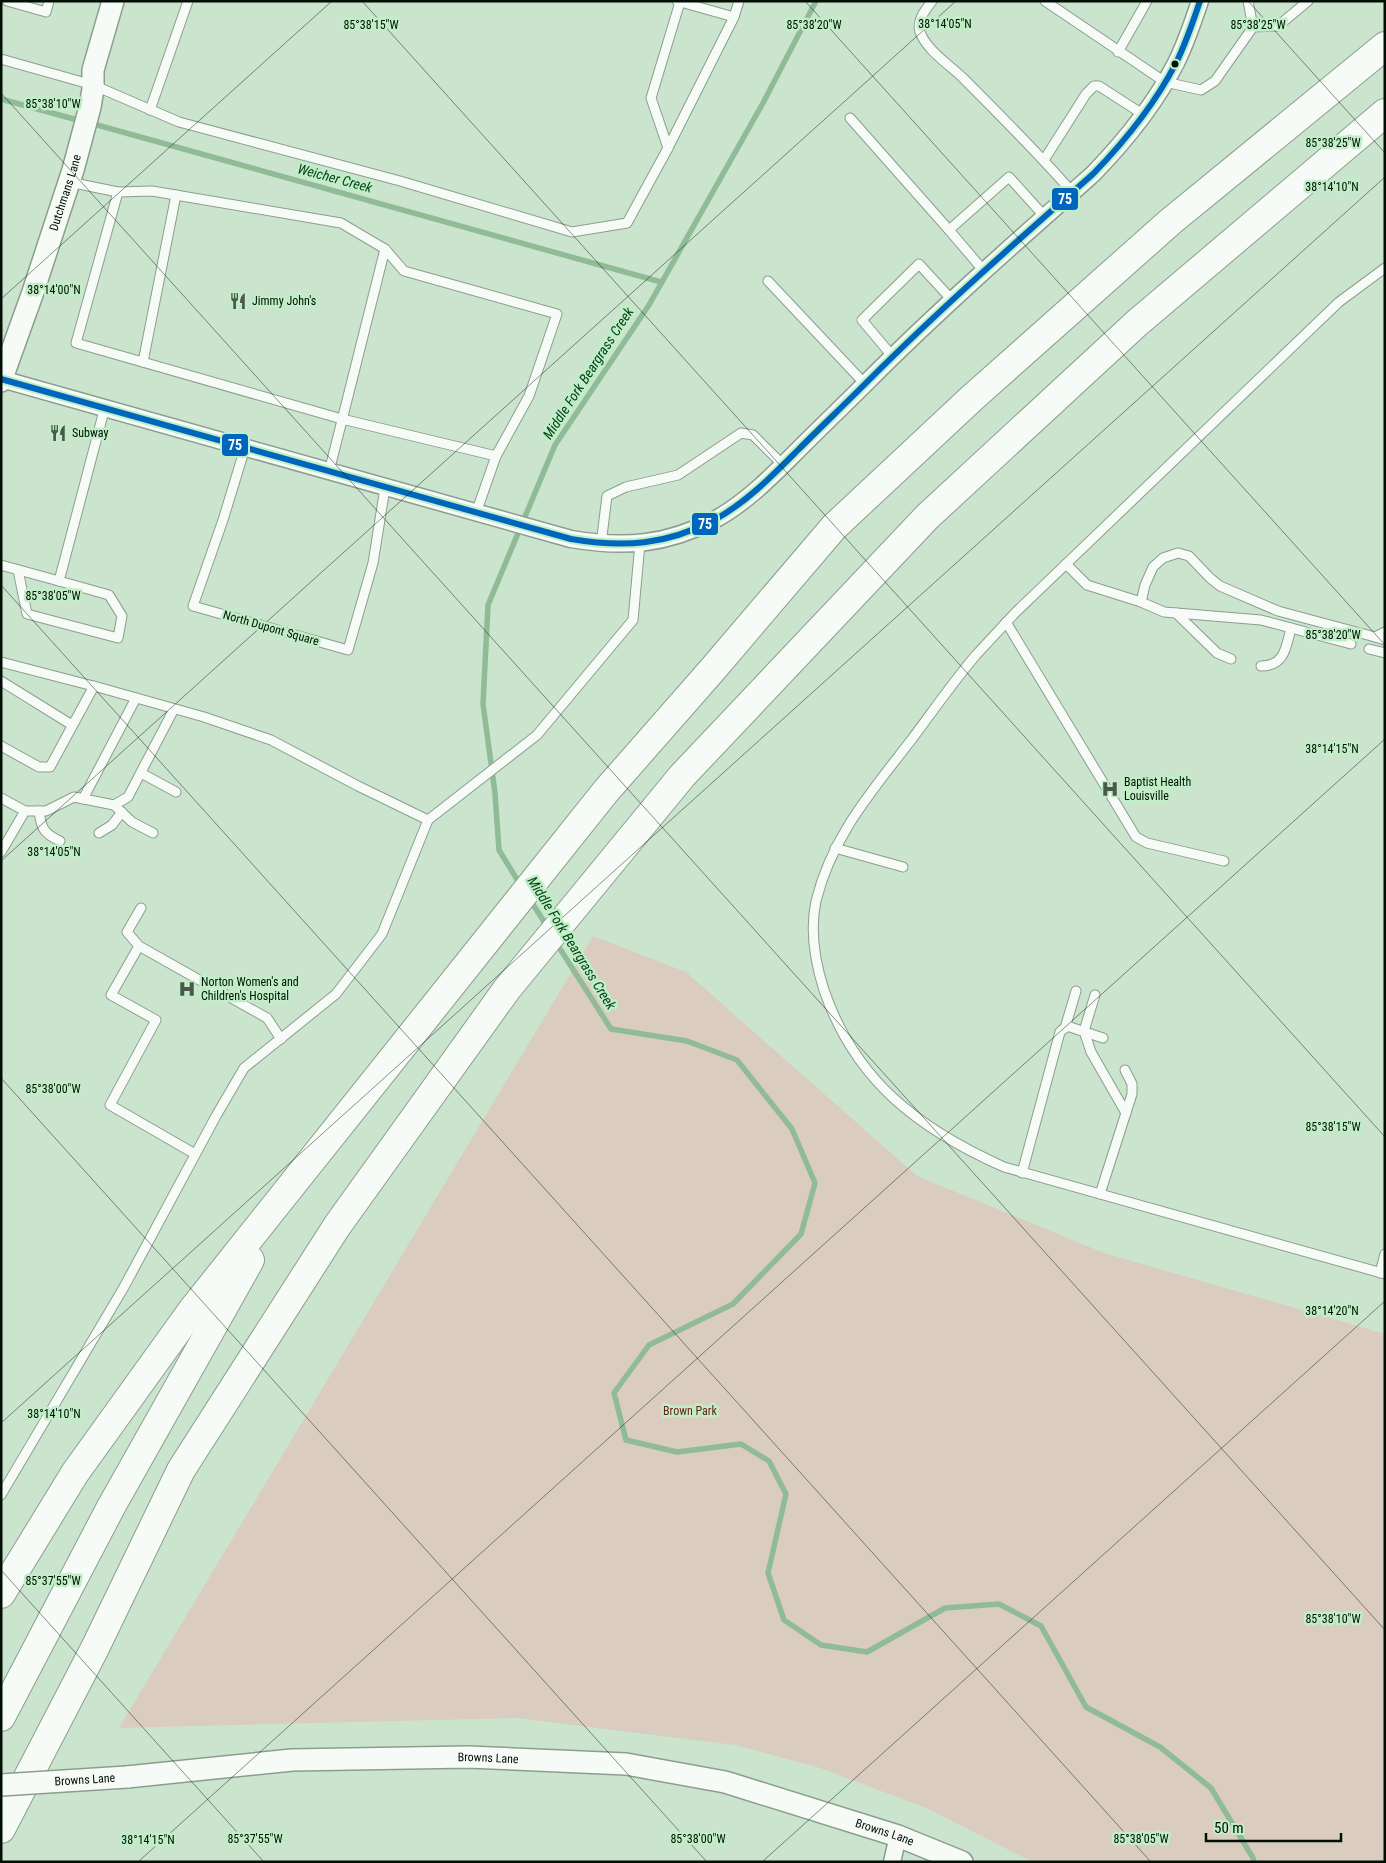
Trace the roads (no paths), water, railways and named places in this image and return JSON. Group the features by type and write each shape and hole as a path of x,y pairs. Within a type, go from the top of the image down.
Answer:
{"highway":[{"path":"1,1594 75,1473 193,1309 559,848 834,527 972,398 1170,222 1385,46"},
{"path":"1,1829 95,1648 181,1470 337,1226 517,976 682,776 928,516 1137,323 1385,113"},
{"path":"1,1716 111,1506 218,1315 300,1175"}],"street":[{"name":"Dutchmans Lane","path":"1,380 33,292 69,182 90,107 93,70 113,1"},
{"path":"1,380 571,539 601,544 640,543 687,532 715,519 745,500 952,300 1108,158 1144,115 1165,82 1182,50 1200,1"},
{"name":"Browns Lane","path":"1,1785 127,1777 292,1760 468,1757 626,1764 725,1782 898,1836 962,1862"},
{"path":"892,1862 898,1836"}],"lane":[{"path":"7,1 46,12 49,1"},
{"path":"150,110 188,1"},
{"path":"1,59 93,85 178,122 400,181 572,232 627,223 668,148 734,17 739,1"},
{"path":"932,1 923,14 919,29 926,44 963,78 1044,160 1072,192"},
{"path":"1046,1 1118,52 1165,82 1201,90 1215,81 1253,27 1248,1"},
{"path":"1118,52 1147,1"},
{"path":"1253,27 1278,26 1308,1"},
{"path":"668,148 651,98 679,2 693,4 734,17"},
{"path":"1044,160 1086,94 1094,86 1099,86 1144,115"},
{"path":"850,118 984,271"},
{"path":"949,230 1009,177 1045,217"},
{"path":"69,182 118,192 152,191 341,223 385,250 404,271 557,314 529,396 496,456 476,513"},
{"path":"118,192 76,343 342,419 496,456"},
{"path":"143,362 176,195"},
{"path":"329,472 385,250"},
{"path":"893,357 862,320 920,264 952,300"},
{"path":"1385,268 1339,302 1006,622 975,656 861,806 835,848 816,901 814,927 816,955 821,979 842,1034 862,1066 888,1094 911,1114 970,1152 1022,1173 1382,1273 1385,1254"},
{"path":"768,281 865,384"},
{"path":"59,581 105,408"},
{"path":"601,544 607,496 626,487 678,474 741,433 753,435 783,465"},
{"name":"North Dupont Square","path":"245,448 223,520 193,606 348,650 373,563 385,488"},
{"path":"1,1495 124,1287 195,1154 244,1068 336,994 382,934 428,820 536,735 632,620 640,543"},
{"path":"1141,602 1145,585 1153,567 1163,558 1178,553 1189,556 1220,586 1278,611 1385,640"},
{"path":"1066,564 1087,585 1141,602 1164,612 1261,620 1351,644"},
{"path":"1,566 18,570 109,594 122,616 118,638 27,614 18,570"},
{"path":"1245,619 1278,611"},
{"path":"1176,613 1217,653 1231,659"},
{"path":"1006,622 1136,837 1147,843 1224,861"},
{"path":"1261,666 1270,666 1278,661 1285,652 1291,628"},
{"path":"1375,637 1385,632"},
{"path":"1369,649 1385,653"},
{"path":"1,662 136,698 271,740 428,820"},
{"path":"1,682 72,725"},
{"path":"1,746 40,767 50,767 94,686"},
{"path":"83,799 136,698"},
{"path":"114,805 128,797 174,709"},
{"path":"141,773 176,792"},
{"path":"1,798 25,811 46,811 74,797 114,805 132,822 153,833"},
{"path":"1,852 25,811"},
{"path":"39,811 41,824 48,836 60,841"},
{"path":"99,833 112,825 122,812"},
{"path":"835,848 903,867"},
{"path":"142,908 127,932 139,946 267,1018 281,1039"},
{"path":"139,946 112,995 156,1020 110,1105 195,1154"},
{"path":"1022,1173 1060,1032 1064,1028 1076,990"},
{"path":"1095,996 1084,1031 1090,1052 1126,1113"},
{"path":"1064,1028 1067,1026 1103,1038"},
{"path":"1100,1194 1132,1094 1132,1084 1126,1070"}],"waterway":[{"name":"Middle Fork Beargrass Creek","path":"521,886 499,850 495,793 483,704 488,605 555,445 649,305 763,103 816,1"},
{"name":"Weicher Creek","path":"1,99 81,121"},
{"name":"Weicher Creek","path":"90,123 661,282"},
{"name":"Middle Fork Beargrass Creek","path":"529,898 548,928"},
{"name":"Middle Fork Beargrass Creek","path":"555,941 611,1029 687,1041 737,1060 792,1129 815,1183 801,1234 733,1304 649,1345 614,1393 626,1440 677,1452 741,1444 769,1461 786,1494 768,1573 784,1620 821,1645 867,1652 945,1608 999,1604 1041,1626 1086,1707 1160,1747 1211,1788 1254,1862"}],"place":[{"name":"Jimmy John's","path":"238,301"},
{"name":"Subway","path":"58,433"},
{"name":"Baptist Health Louisville","path":"1110,789"},
{"name":"Norton Women's and Children's Hospital","path":"187,989"}],"park label":[{"name":"Brown Park","path":"690,1411"}]}
